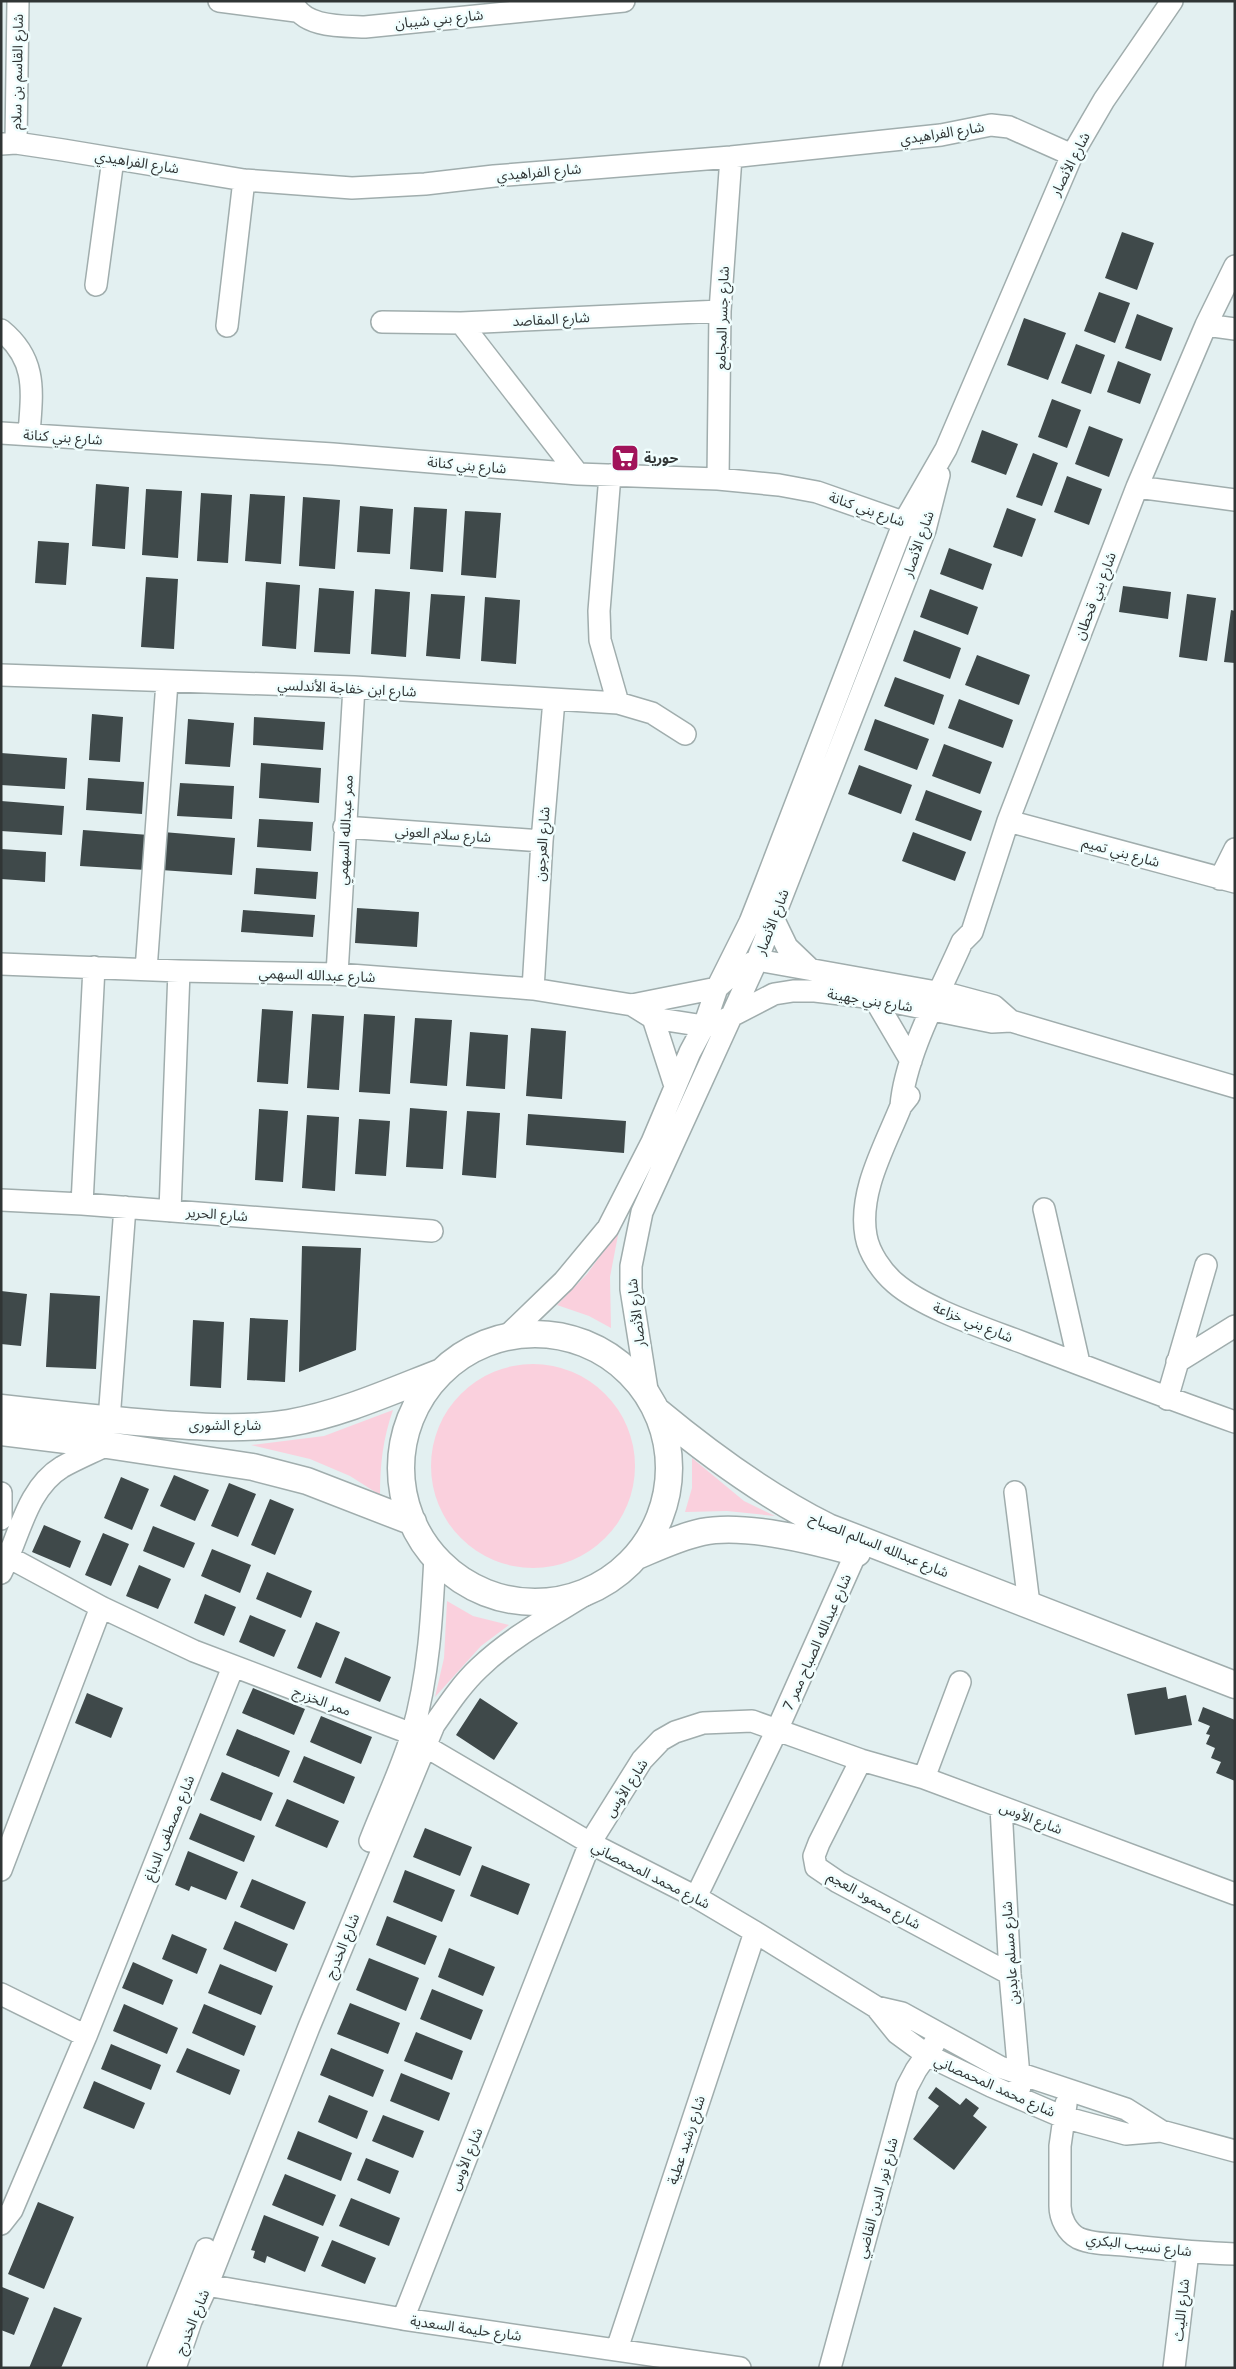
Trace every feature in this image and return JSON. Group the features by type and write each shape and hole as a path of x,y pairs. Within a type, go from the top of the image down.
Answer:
{"main road":[{"path":"528,1334 551,1334 590,1345 624,1368 653,1403 668,1446 670,1470 668,1490 656,1527 637,1556 615,1576 596,1588 576,1596 547,1602 525,1602 503,1598 462,1580 435,1556 413,1522 402,1483 404,1442 417,1404 441,1372 471,1350 506,1337 528,1334"},
{"name":"شارع الشورى","path":"1,1432 108,1432 202,1427 250,1427 290,1423 354,1405 441,1372"},
{"name":"شارع عبدالله السالم الصباح","path":"653,1403 697,1443 789,1507 828,1527 1235,1685"},
{"name":"شارع الشورى","path":"1,1408 307,1481 413,1522"},
{"name":"شارع عبدالله السالم الصباح","path":"637,1556 681,1538 704,1532 729,1530 795,1537 856,1553 1030,1620 1066,1621"}],"street":[{"name":"شارع القاسم بن سلام","path":"9,144 18,1"},
{"name":"شارع بني شيبان","path":"219,1 294,6 305,17 328,25 366,27 624,1"},
{"name":"شارع الأنصار","path":"653,1403 631,1289 631,1266 642,1212 757,960 772,918 856,647 904,522 946,449 1072,155 1104,100 1172,1"},
{"name":"شارع الفراهيدي","path":"9,144 244,180 352,188 425,184 494,176 731,157 941,135 990,125 1009,127 1072,155"},
{"name":"شارع جسر المجامع","path":"718,479 720,310 731,157"},
{"path":"96,286 114,159"},
{"path":"227,326 244,180"},
{"name":"شارع بني قحطان","path":"943,1003 974,946 972,932 1008,821 1137,487 1206,325 1235,266"},
{"name":"شارع المقاصد","path":"382,322 461,323 720,310"},
{"path":"461,323 578,474"},
{"path":"1206,325 1235,329"},
{"path":"1,330 20,350 30,371 32,391 29,434"},
{"name":"شارع بني كنانة","path":"1,433 333,454 578,474 718,479 779,484 817,492 925,530"},
{"name":"شارع الأنصار","path":"506,1337 564,1281 608,1228 652,1142 675,1086 704,1026 717,988 806,807 878,652 925,530 946,449"},
{"path":"610,475 598,612 600,640 618,703"},
{"path":"1137,487 1235,500"},
{"path":"856,647 878,652"},
{"name":"شارع ابن خفاجة الأندلسي","path":"1,675 354,687 618,703 652,712 684,734"},
{"path":"146,970 167,682"},
{"name":"ممر عبدالله السهمي","path":"337,974 344,826 354,687"},
{"name":"شارع العرجون","path":"533,989 542,842 554,700"},
{"name":"شارع بني تميم","path":"1008,821 1227,880"},
{"name":"شارع سلام العوني","path":"344,826 542,842"},
{"path":"1227,880 1235,849"},
{"path":"772,918 787,947 810,969"},
{"path":"717,988 736,971 757,960"},
{"name":"شارع بني جهينة","path":"757,960 810,969 943,1003 992,1022 1011,1021 1235,1087"},
{"name":"شارع عبدالله السهمي","path":"1,964 179,971 337,974 533,989 632,1005 717,988"},
{"path":"82,1204 94,967"},
{"path":"170,1211 179,971"},
{"name":"شارع بني جهينة","path":"732,1015 774,994 793,991 815,991 943,1003"},
{"path":"874,998 911,1061"},
{"name":"شارع بني خزاعة","path":"943,1003 911,1061 903,1085 901,1106 870,1185 864,1214 866,1238 876,1260 895,1283 922,1300 971,1322 1167,1399 1235,1422"},
{"name":"شارع بني خزاعة","path":"901,1106 915,1088 943,1003"},
{"name":"شارع عبدالله السهمي","path":"632,1005 653,1018 704,1026 718,1023 732,1015"},
{"path":"653,1018 675,1086"},
{"name":"شارع الحرير","path":"1,1200 125,1207 432,1231"},
{"path":"125,1207 108,1432 60,1468 43,1484 31,1500 4,1561 148,1631 232,1667"},
{"path":"1044,1209 1079,1363"},
{"path":"1167,1399 1206,1265"},
{"path":"1177,1362 1235,1326"},
{"path":"1015,1492 1029,1604"},
{"path":"1,1494 1,1519"},
{"name":"شارع عبدالله الصباح ممر 7","path":"696,1897 777,1730 856,1553"},
{"name":"شارع الخدرج","path":"158,2368 199,2284 309,2027 418,1740 429,1655 435,1556"},
{"name":"شارع الخدرج","path":"418,1740 434,1725 456,1693 478,1668 502,1647 596,1588"},
{"path":"1,1870 101,1607"},
{"name":"ممر الخزرج","path":"232,1667 418,1740"},
{"name":"شارع مصطفى الدباغ","path":"1,2224 12,2210 86,2036 232,1667"},
{"path":"924,1778 960,1682"},
{"name":"شارع الأوس","path":"403,2319 590,1844 642,1760 661,1740 675,1732 703,1723 752,1721 861,1760 924,1778 1235,1894"},
{"name":"شارع محمد المحمصاني","path":"418,1740 590,1844 696,1897 876,2007 902,2013 1000,2068 1126,2109 1162,2131 1235,2151"},
{"name":"شارع محمود العجم","path":"861,1760 819,1843 814,1856 816,1867 831,1878 1010,1974"},
{"name":"شارع مسلم عابدين","path":"1001,1807 1010,1974 1020,2074 1020,2099"},
{"name":"شارع رشيد عطية","path":"617,2348 755,1932"},
{"path":"1,1994 86,2036"},
{"name":"شارع محمد المحمصاني","path":"876,2007 897,2033 927,2055 1020,2099 1063,2117 1126,2134 1162,2131"},
{"name":"شارع نور الدين القاضي","path":"830,2368 908,2087 940,2035"},
{"name":"شارع نسيب البكري","path":"1068,2091 1060,2146 1060,2215 1068,2229 1078,2238 1094,2242 1188,2252 1235,2254"},
{"name":"شارع الليث","path":"1174,2368 1188,2252"},
{"name":"شارع الخدرج","path":"174,2368 191,2321 199,2284"},
{"name":"شارع حليمة السعدية","path":"199,2284 403,2319 617,2348 740,2368"}],"shaded area":[{"path":"619,1230 610,1277 611,1328 589,1316 557,1305 587,1274"},
{"path":"533,1364 563,1368 581,1376 598,1387 612,1401 623,1418 631,1436 635,1466 631,1496 623,1514 612,1531 598,1545 581,1556 563,1564 533,1568 503,1564 485,1556 468,1545 454,1531 443,1514 435,1496 431,1466 435,1436 443,1418 454,1401 468,1387 485,1376 503,1368"},
{"path":"393,1410 383,1452 380,1495 350,1476 310,1459 251,1445 324,1436"},
{"path":"692,1458 744,1501 775,1516 727,1511 685,1512 692,1488"},
{"path":"447,1601 473,1616 509,1625 481,1646 435,1697 444,1658"}],"building":[{"path":"1122,232 1154,243 1137,290 1105,278"},
{"path":"1099,292 1130,303 1115,343 1084,331"},
{"path":"1137,314 1173,328 1161,361 1125,348"},
{"path":"1024,318 1066,333 1048,380 1007,365"},
{"path":"1076,344 1105,355 1091,394 1061,383"},
{"path":"1118,361 1151,374 1140,404 1107,392"},
{"path":"1052,399 1081,410 1067,448 1038,437"},
{"path":"1089,426 1123,439 1109,477 1075,464"},
{"path":"982,430 1018,444 1006,475 971,462"},
{"path":"1033,453 1058,463 1042,506 1016,497"},
{"path":"1067,476 1102,489 1089,525 1054,512"},
{"path":"96,484 129,487 125,549 92,546"},
{"path":"146,489 182,491 178,558 142,555"},
{"path":"201,493 232,495 228,563 197,561"},
{"path":"250,494 285,496 281,564 245,561"},
{"path":"303,497 340,500 335,569 299,566"},
{"path":"360,506 393,509 390,554 357,552"},
{"path":"414,507 447,509 443,572 410,569"},
{"path":"1007,508 1036,519 1022,557 993,547"},
{"path":"465,511 501,513 496,578 461,575"},
{"path":"38,541 69,543 66,585 35,583"},
{"path":"949,548 992,564 983,590 940,574"},
{"path":"146,577 178,579 174,649 141,647"},
{"path":"266,582 300,585 296,649 262,646"},
{"path":"1123,586 1171,592 1168,619 1119,612"},
{"path":"319,588 354,591 350,654 314,652"},
{"path":"375,589 410,592 406,657 371,654"},
{"path":"930,589 978,607 968,635 920,617"},
{"path":"431,594 465,596 460,659 426,656"},
{"path":"1187,594 1216,598 1207,661 1179,657"},
{"path":"485,597 520,600 516,664 481,661"},
{"path":"1231,610 1235,611 1235,663 1224,662"},
{"path":"914,630 961,648 950,679 903,661"},
{"path":"977,655 1030,675 1019,705 965,685"},
{"path":"895,677 944,695 934,725 884,706"},
{"path":"959,699 1013,720 1003,748 948,728"},
{"path":"92,714 123,717 120,762 89,760"},
{"path":"254,717 325,722 323,750 253,745"},
{"path":"188,719 234,723 230,767 185,764"},
{"path":"875,719 929,739 917,770 864,750"},
{"path":"944,744 992,762 980,794 932,776"},
{"path":"1,753 67,758 65,789 1,785"},
{"path":"261,763 321,768 319,803 259,798"},
{"path":"859,765 912,785 901,814 848,794"},
{"path":"88,778 144,782 142,814 86,810"},
{"path":"180,783 234,786 232,819 177,816"},
{"path":"926,790 982,811 971,841 915,820"},
{"path":"1,801 64,806 62,835 1,831"},
{"path":"259,819 313,822 311,851 257,847"},
{"path":"83,830 149,835 146,870 80,866"},
{"path":"163,832 235,838 232,875 161,870"},
{"path":"913,832 966,852 955,881 902,861"},
{"path":"1,849 46,852 45,882 1,879"},
{"path":"256,868 318,872 316,899 254,894"},
{"path":"357,908 419,912 417,947 355,943"},
{"path":"243,910 315,915 313,937 241,932"},
{"path":"262,1009 293,1011 288,1084 257,1082"},
{"path":"312,1014 344,1016 339,1090 307,1088"},
{"path":"364,1014 395,1016 390,1094 359,1092"},
{"path":"415,1018 452,1020 447,1086 410,1083"},
{"path":"531,1028 566,1031 562,1099 526,1096"},
{"path":"470,1032 508,1035 505,1089 466,1086"},
{"path":"410,1108 447,1111 443,1169 406,1167"},
{"path":"259,1109 288,1111 283,1182 255,1180"},
{"path":"467,1111 500,1113 496,1178 462,1175"},
{"path":"528,1114 626,1121 624,1153 526,1145"},
{"path":"307,1115 339,1117 335,1191 302,1188"},
{"path":"359,1119 390,1121 386,1176 355,1174"},
{"path":"302,1246 361,1248 356,1350 299,1372"},
{"path":"1,1291 27,1294 21,1346 1,1344"},
{"path":"50,1293 100,1296 96,1369 46,1367"},
{"path":"250,1318 288,1320 285,1382 247,1380"},
{"path":"193,1320 224,1322 221,1388 190,1386"},
{"path":"174,1475 209,1490 195,1521 160,1506"},
{"path":"121,1477 149,1489 132,1530 104,1518"},
{"path":"229,1483 256,1494 238,1537 211,1526"},
{"path":"270,1499 294,1509 275,1555 251,1545"},
{"path":"44,1525 81,1541 70,1568 32,1552"},
{"path":"153,1526 195,1543 184,1568 143,1551"},
{"path":"103,1533 129,1544 111,1586 85,1575"},
{"path":"212,1549 251,1565 240,1593 201,1576"},
{"path":"139,1565 171,1579 158,1609 126,1596"},
{"path":"267,1572 312,1591 301,1618 256,1599"},
{"path":"205,1594 236,1607 224,1636 194,1623"},
{"path":"250,1615 286,1630 274,1657 239,1642"},
{"path":"316,1622 340,1632 321,1678 297,1668"},
{"path":"345,1657 391,1677 380,1702 335,1683"},
{"path":"1166,1687 1168,1699 1186,1695 1192,1725 1135,1735 1127,1694"},
{"path":"253,1688 305,1709 294,1735 242,1713"},
{"path":"87,1693 123,1708 111,1738 75,1723"},
{"path":"480,1698 518,1723 494,1760 456,1735"},
{"path":"1203,1707 1235,1720 1235,1781 1216,1773 1221,1762 1211,1758 1215,1748 1206,1744 1210,1735 1206,1734 1210,1726 1198,1721"},
{"path":"321,1716 372,1737 361,1764 310,1742"},
{"path":"237,1729 290,1751 279,1777 226,1755"},
{"path":"304,1756 355,1777 344,1804 293,1782"},
{"path":"222,1772 273,1793 261,1821 210,1800"},
{"path":"287,1799 339,1821 327,1848 275,1826"},
{"path":"200,1813 255,1836 244,1862 189,1839"},
{"path":"425,1828 472,1847 460,1876 413,1857"},
{"path":"188,1851 238,1872 226,1900 191,1886 189,1891 175,1885"},
{"path":"482,1865 530,1884 518,1915 470,1896"},
{"path":"405,1870 455,1890 442,1922 393,1902"},
{"path":"252,1879 306,1902 294,1930 240,1907"},
{"path":"387,1916 437,1936 425,1965 376,1945"},
{"path":"235,1921 288,1944 276,1972 223,1949"},
{"path":"172,1934 207,1949 197,1974 162,1959"},
{"path":"449,1948 495,1967 483,1996 438,1977"},
{"path":"369,1958 419,1978 406,2011 356,1990"},
{"path":"133,1962 173,1980 163,2005 122,1988"},
{"path":"220,1964 273,1986 261,2015 208,1993"},
{"path":"432,1989 483,2010 471,2040 420,2019"},
{"path":"350,2003 400,2023 388,2054 337,2034"},
{"path":"124,2004 178,2028 167,2054 113,2031"},
{"path":"204,2004 256,2026 244,2056 192,2033"},
{"path":"416,2032 463,2051 452,2080 404,2061"},
{"path":"111,2044 161,2065 151,2090 101,2069"},
{"path":"187,2048 240,2070 230,2095 176,2072"},
{"path":"331,2048 384,2070 373,2097 320,2075"},
{"path":"401,2073 450,2093 439,2121 390,2101"},
{"path":"94,2081 145,2103 134,2129 83,2108"},
{"path":"936,2087 960,2105 966,2098 979,2108 973,2116 987,2127 954,2170 913,2139 939,2106 928,2098"},
{"path":"329,2095 368,2111 357,2139 318,2122"},
{"path":"383,2115 424,2131 413,2158 372,2141"},
{"path":"298,2131 352,2153 341,2181 287,2159"},
{"path":"366,2158 399,2171 390,2194 357,2180"},
{"path":"285,2174 336,2195 323,2226 272,2205"},
{"path":"351,2198 400,2218 389,2246 339,2226"},
{"path":"38,2202 74,2217 44,2289 8,2274"},
{"path":"264,2215 319,2237 305,2272 267,2256 265,2263 253,2258 255,2251 251,2250"},
{"path":"332,2240 376,2258 365,2284 321,2266"},
{"path":"2,2287 29,2298 14,2335 1,2330"},
{"path":"54,2307 82,2318 61,2368 29,2368"}],"place":[{"name":"حورية","path":"625,458"}]}
